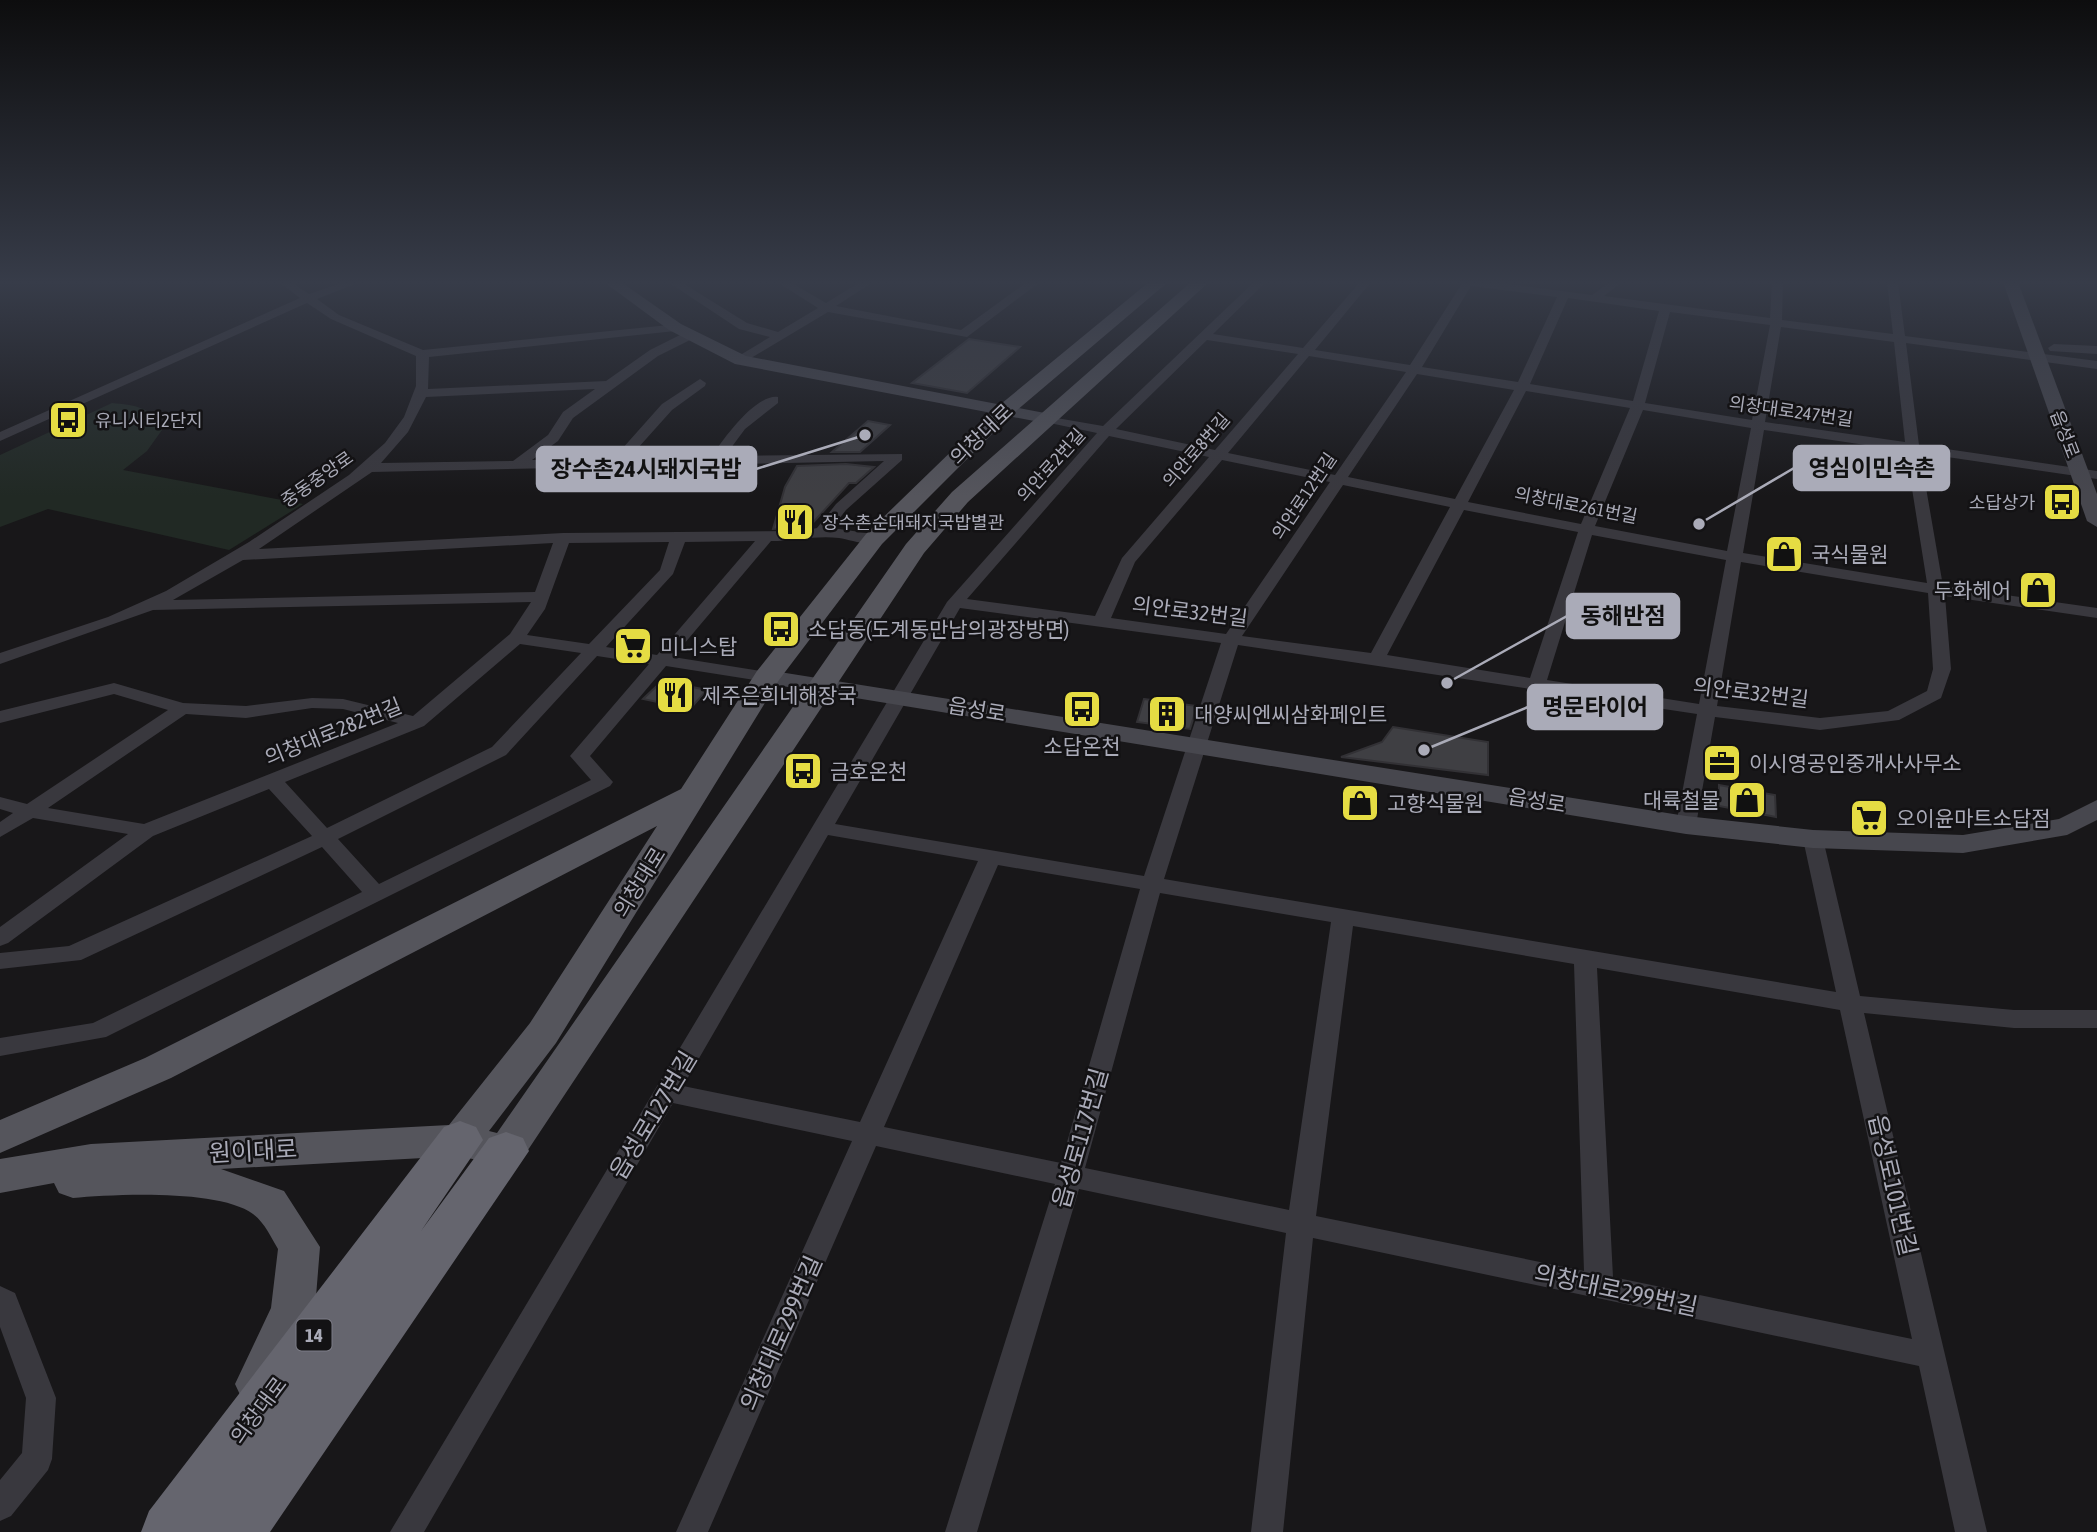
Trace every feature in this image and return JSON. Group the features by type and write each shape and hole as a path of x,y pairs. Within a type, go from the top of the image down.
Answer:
{"highway":[{"name":"의창대로","path":"170,1532 224,1456 483,1145"},
{"name":"의창대로","path":"235,1532 483,1145"}],"main road":[{"path":"728,353 741,360 1050,419"},
{"name":"의창대로","path":"483,1145 543,1033 767,677 874,539 1003,412 1073,353"},
{"name":"의창대로","path":"483,1145 822,686 924,539 960,497 1122,353"},
{"name":"읍성로","path":"2034,353 2088,473 2097,521"},
{"name":"읍성로","path":"767,677 1200,744 1686,825 1813,839 1963,844 2067,826 2097,808"},
{"path":"0,1137 158,1068 695,794"},
{"name":"원이대로","path":"0,1176 91,1160 483,1145"},
{"path":"0,1190 97,1179 210,1182 267,1200 299,1247 293,1309 224,1456"}],"street":[{"path":"0,437 186,353"},
{"path":"422,354 428,353"},
{"path":"515,466 553,438 568,415 655,353"},
{"path":"741,360 752,353"},
{"name":"의안로2번길","path":"900,697 955,602 1107,431 1188,353"},
{"name":"의안로8번길","path":"1101,622 1128,561 1304,353"},
{"name":"의창대로247번길","path":"1327,353 1758,425 2088,473"},
{"name":"의안로12번길","path":"1200,744 1231,639 1424,353"},
{"path":"1376,659 1522,387 1537,353"},
{"path":"1537,684 1587,527 1638,406 1652,353"},
{"path":"1686,825 1771,353"},
{"name":"의안로32번길","path":"955,602 1376,659 1705,710 1821,724 1892,716 1935,694 1942,669 1936,592 1912,446 1903,353"},
{"path":"2037,353 2097,365"},
{"name":"중동중앙로","path":"0,659 149,606 240,555 367,468 397,436 420,393 426,369 422,354"},
{"path":"618,462 667,407 700,383"},
{"path":"420,393 611,385"},
{"path":"715,461 740,426 774,400"},
{"name":"의창대로261번길","path":"1050,419 1337,479 1735,555 1936,592 2097,613"},
{"path":"367,468 897,457 841,507 821,531"},
{"path":"240,555 563,538 769,534 803,536 821,531 874,539"},
{"path":"0,1047 98,1031 603,782 580,756 769,534"},
{"path":"0,961 73,954 324,838 499,751 667,571 679,536"},
{"name":"의창대로282번길","path":"0,938 146,831 417,722 516,638 541,597 563,538"},
{"name":"중동중앙로","path":"149,606 541,597"},
{"path":"516,638 767,677"},
{"path":"0,717 114,688 182,708 246,712 312,703 343,704 417,722"},
{"name":"읍성로127번길","path":"406,1532 900,697"},
{"path":"0,831 182,708"},
{"name":"읍성로117번길","path":"961,1532 1070,1175 1152,884 1200,744"},
{"path":"272,780 376,894"},
{"path":"0,803 146,831"},
{"path":"823,828 1850,1003 2014,1019 2097,1019"},
{"name":"읍성로101번길","path":"1813,839 1971,1532"},
{"path":"869,1134 991,856"},
{"path":"1268,1532 1301,1224 1343,916"},
{"path":"1585,958 1599,1287"},
{"name":"의창대로299번길","path":"667,1091 1932,1356"},
{"name":"의창대로299번길","path":"692,1532 869,1134"},
{"path":"0,1298 5,1302 41,1398 37,1459 0,1505"}],"shaded area":[{"path":"112,403 135,406 148,412 154,416 162,430 147,451 123,470 303,504 229,550 48,509 0,527 0,455"}],"building":[{"path":"950,353 1013,353 967,393 912,383"},
{"path":"868,421 890,425 860,452 832,452"},
{"path":"846,464 874,467 856,483 849,483 809,527 773,529 785,487 797,466"},
{"name":"제주은희네해장국","path":"662,681 707,690 690,709 643,699"},
{"name":"대양씨엔씨삼화페인트","path":"1144,699 1197,706 1190,729 1137,722"},
{"path":"1393,727 1488,742 1488,775 1341,757 1382,742"},
{"name":"대륙철물","path":"1719,785 1775,795 1776,817 1719,806"}],"place":[{"name":"유니시티2단지","path":"68,420"},
{"name":"장수촌24시돼지국밥","path":"865,435"},
{"name":"소답상가","path":"2062,502"},
{"name":"장수촌순대돼지국밥별관","path":"795,522"},
{"name":"영심이민속촌","path":"1699,524"},
{"name":"국식물원","path":"1784,554"},
{"name":"두화헤어","path":"2038,590"},
{"name":"소답동(도계동만남의광장방면)","path":"781,629"},
{"name":"미니스탑","path":"633,646"},
{"name":"동해반점","path":"1447,683"},
{"name":"제주은희네해장국","path":"675,695"},
{"name":"소답온천","path":"1082,709"},
{"name":"대양씨엔씨삼화페인트","path":"1167,714"},
{"name":"명문타이어","path":"1424,750"},
{"name":"이시영공인중개사사무소","path":"1722,763"},
{"name":"금호온천","path":"803,771"},
{"name":"대륙철물","path":"1747,800"},
{"name":"고향식물원","path":"1360,803"},
{"name":"오이윤마트소답점","path":"1869,818"}]}
